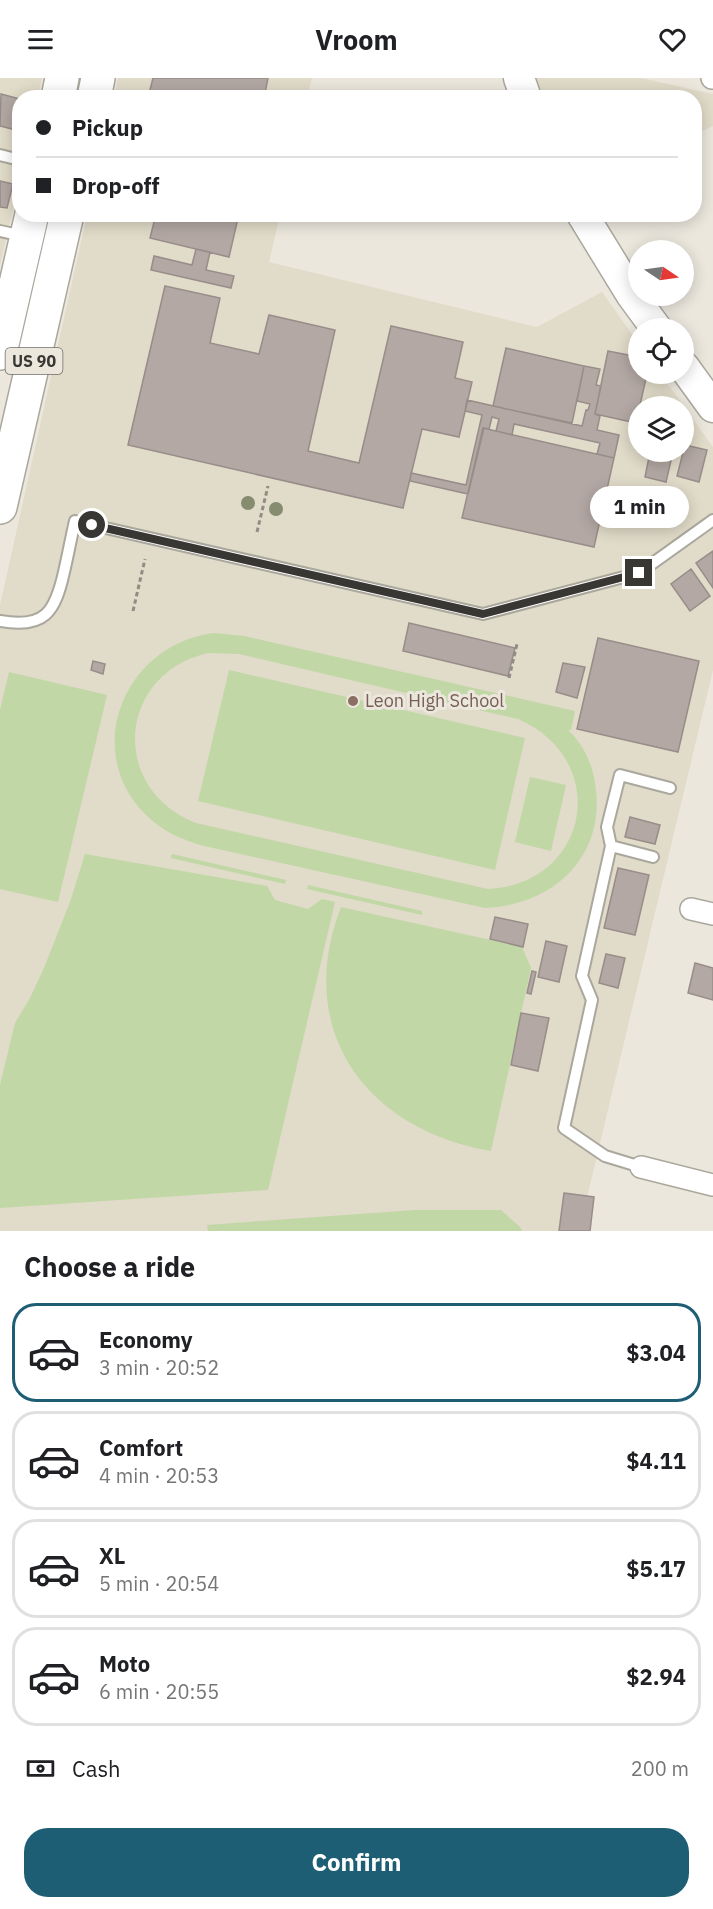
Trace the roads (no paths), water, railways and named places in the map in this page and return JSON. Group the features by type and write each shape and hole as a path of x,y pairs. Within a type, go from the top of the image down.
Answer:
{"main road":[{"path":"22,228 64,226"},
{"name":"US 90","path":"0,507 64,226"},
{"name":"US 90","path":"1,347 22,228"}],"street":[{"path":"587,222 631,294 649,318"},
{"path":"694,381 713,407"},
{"path":"691,909 713,914"},
{"path":"641,1167 713,1185"}],"lane":[{"path":"0,621 20,623 34,621 45,616 54,606 59,594 75,521 483,614 639,573 713,519"},
{"path":"641,1167 605,1156 564,1128 592,1000 582,976 611,846 608,827 620,776 670,788"},
{"path":"611,846 653,857"}],"place":[{"name":"Leon High School","path":"353,701"}]}
